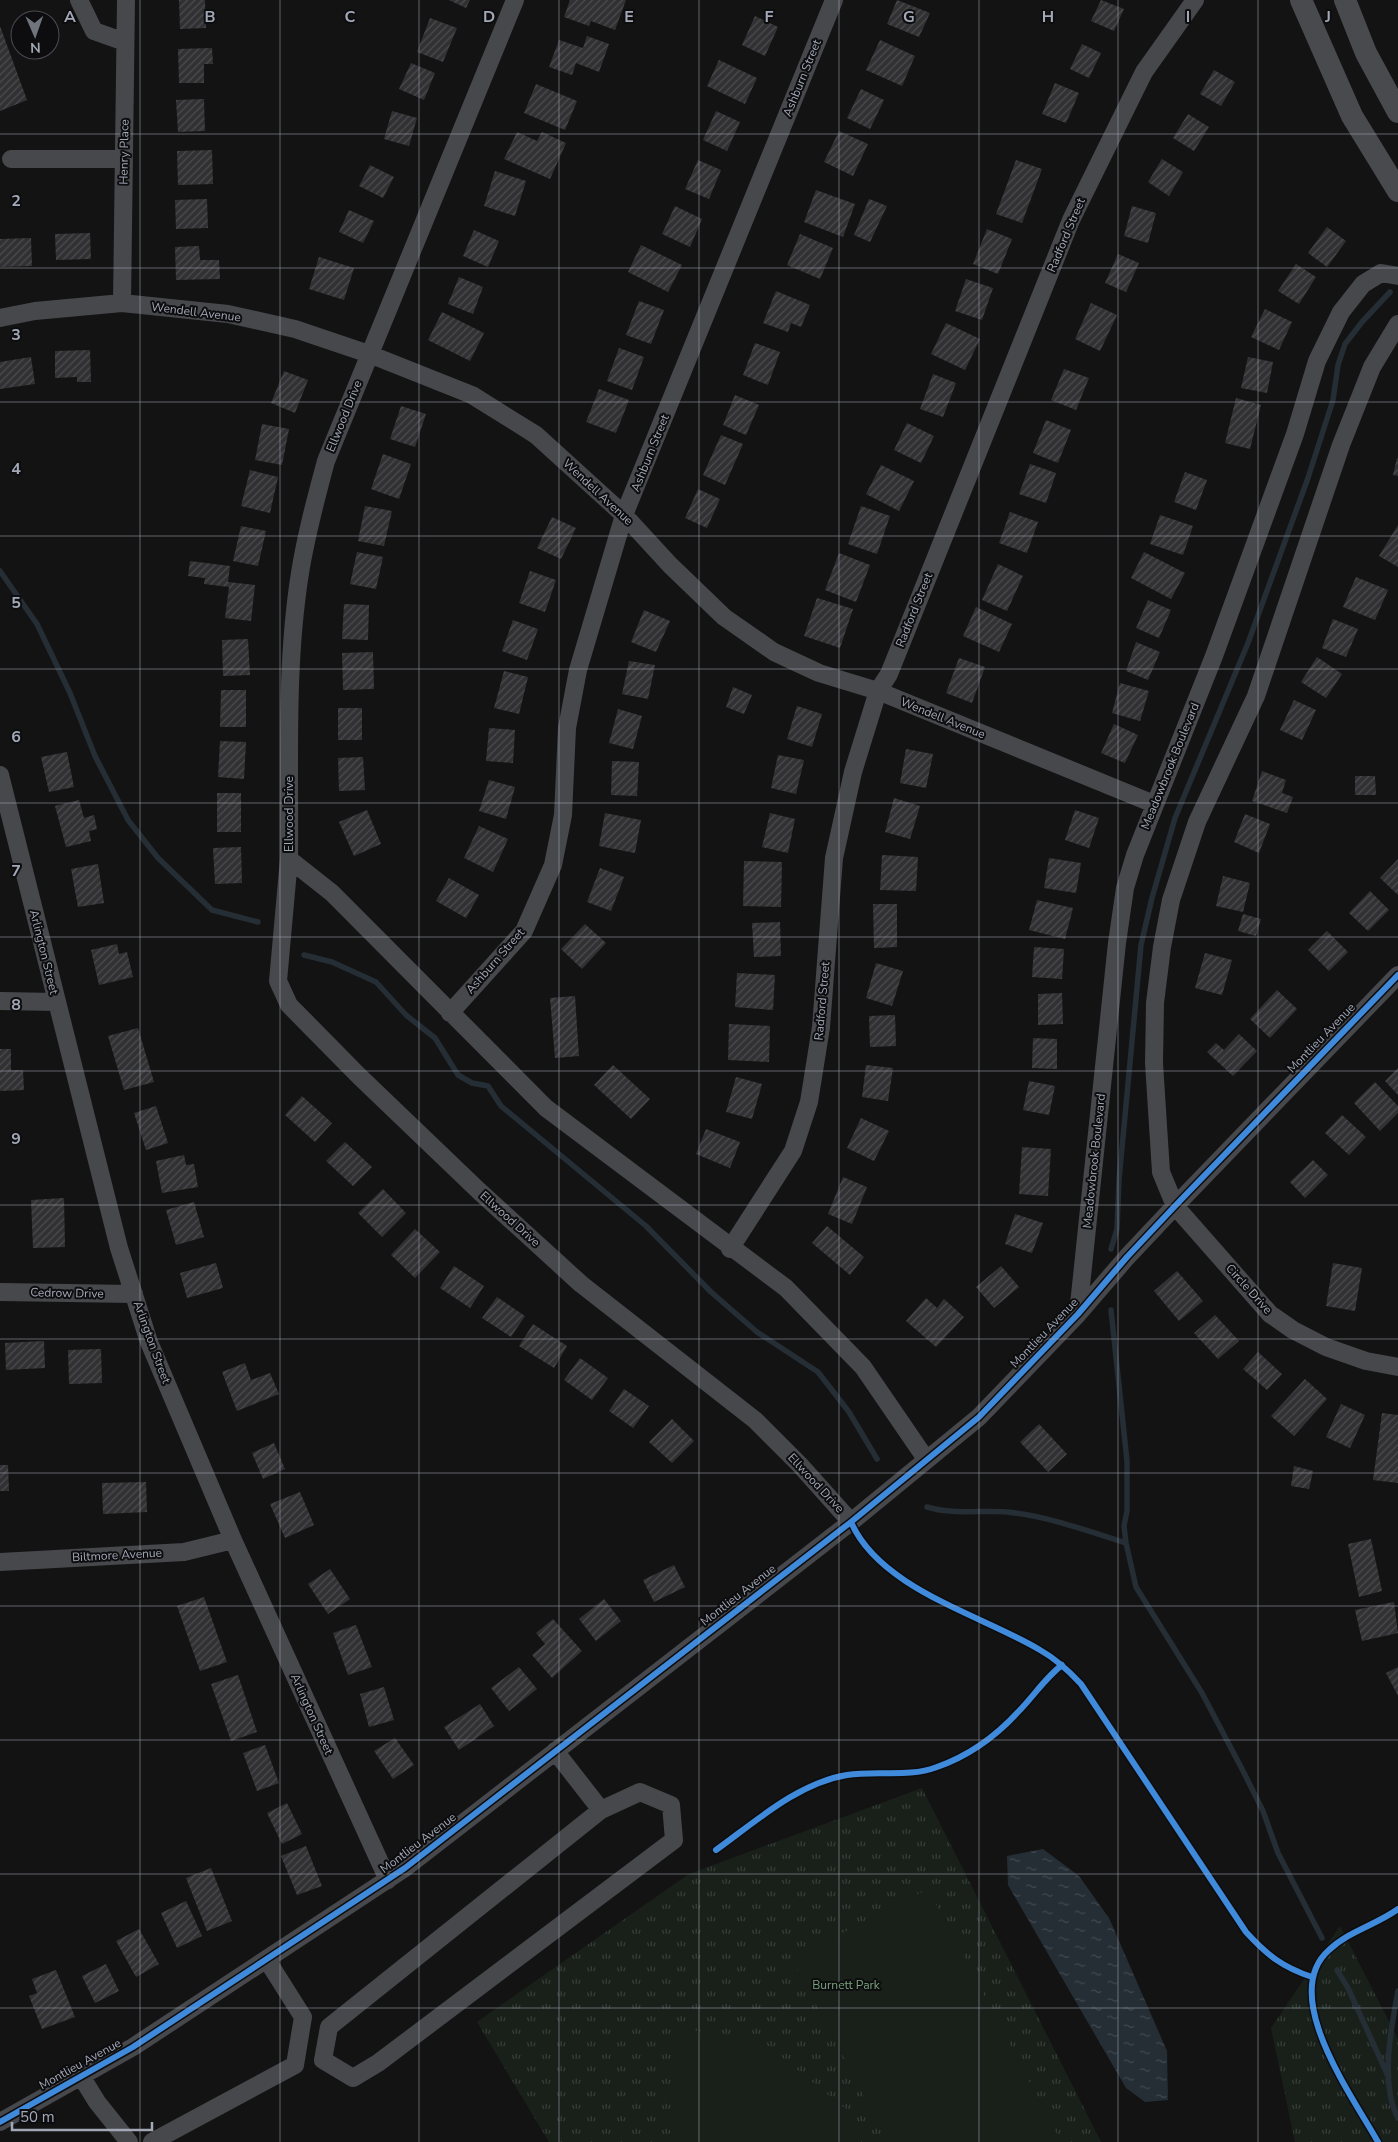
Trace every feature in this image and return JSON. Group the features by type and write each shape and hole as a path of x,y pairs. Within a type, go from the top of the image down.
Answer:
{"main road":[{"path":"1301,0 1352,116 1398,191"},
{"path":"1345,0 1366,53 1398,112"}],"street":[{"path":"79,0 94,31 125,42"},
{"name":"Henry Place","path":"122,303 126,0"},
{"name":"Ellwood Drive","path":"515,0 326,462 311,517 300,574 290,674 289,859 278,981 289,1005 359,1076 479,1191 574,1277 755,1420 800,1465 851,1522"},
{"name":"Ashburn Street","path":"450,1013 524,931 553,865 563,815 567,728 576,680 624,515 834,0"},
{"name":"Radford Street","path":"730,1248 793,1151 809,1102 822,1027 834,858 853,772 878,691 889,674 1071,220 1144,72 1195,0"},
{"path":"11,159 124,159"},
{"name":"Meadowbrook Boulevard","path":"1078,1314 1116,943 1125,888 1154,804 1214,656 1295,434 1317,361 1328,336 1341,312 1363,284 1381,273 1398,276"},
{"name":"Wendell Avenue","path":"0,318 35,311 122,303 228,314 295,329 369,354 472,395 536,435 624,515 670,565 724,617 774,652 818,673 878,691 1154,804"},
{"path":"1175,1206 1161,1172 1154,1063 1155,1003 1162,946 1171,900 1197,822 1256,696 1341,445 1365,384 1372,367 1398,324"},
{"name":"Arlington Street","path":"0,775 119,1248 149,1342 233,1540 388,1880"},
{"name":"Ellwood Drive","path":"289,859 332,893 546,1108 730,1248 786,1288 862,1367 926,1459"},
{"name":"Montlieu Avenue","path":"0,2122 133,2047 388,1880 851,1522 979,1417 1078,1314 1175,1206 1398,975"},
{"path":"0,1001 57,1002"},
{"name":"Circle Drive","path":"1175,1206 1270,1314 1293,1330 1326,1347 1366,1361 1398,1367"},
{"name":"Cedrow Drive","path":"0,1292 134,1294"},
{"name":"Biltmore Avenue","path":"0,1562 184,1552 233,1540"},
{"path":"555,1751 601,1810"},
{"path":"640,1792 671,1805 674,1840 378,2063 353,2078 323,2060 329,2027 601,1810 640,1792"},
{"path":"152,2142 295,2065 302,2016 267,1960"},
{"path":"81,2076 97,2102 129,2142"}],"green space":[{"name":"Burnett Park","path":"922,1788 1101,2142 549,2142 477,2022 689,1874"},
{"path":"928,1889 1059,2138 1051,2142 888,2142 792,1959"},
{"path":"1340,1926 1398,2039 1398,2142 1295,2142 1271,2028"},
{"path":"675,2026 768,2046 847,2110 861,2142 670,2142"}],"water":[{"path":"1043,1849 1079,1876 1109,1918 1167,2051 1168,2100 1145,2102 1126,2088 1008,1885 1007,1856"}],"building":[{"path":"179,0 205,0 206,28 180,29"},
{"path":"449,0 470,0 466,8"},
{"path":"570,0 626,0 615,30 591,21 589,26 564,17"},
{"path":"897,0 930,13 919,37 887,24"},
{"path":"1101,0 1124,9 1114,31 1091,21"},
{"path":"755,16 778,27 765,56 742,45"},
{"path":"430,18 457,28 443,62 417,52"},
{"path":"0,26 10,53 10,60 12,60 27,100 0,111"},
{"path":"587,36 609,44 599,72 576,63 572,75 549,67 559,40 583,48"},
{"path":"880,40 915,56 902,86 866,70"},
{"path":"1082,44 1101,53 1089,78 1070,69"},
{"path":"212,48 213,64 204,64 204,83 179,83 178,49"},
{"path":"719,60 757,78 745,104 707,86"},
{"path":"411,63 435,73 424,100 399,89"},
{"path":"1214,70 1235,82 1221,106 1200,94"},
{"path":"1055,83 1079,93 1066,123 1042,114"},
{"path":"536,84 577,101 565,130 524,113"},
{"path":"861,89 884,100 870,129 847,118"},
{"path":"204,99 205,131 178,132 176,100"},
{"path":"392,111 417,118 409,146 384,139"},
{"path":"716,111 740,122 727,151 703,140"},
{"path":"1188,114 1209,127 1194,151 1173,138"},
{"path":"839,131 868,144 853,176 824,162"},
{"path":"517,132 537,141 542,132 566,143 550,179 504,159"},
{"path":"212,150 213,184 178,185 177,151"},
{"path":"1162,159 1183,172 1169,196 1148,182"},
{"path":"698,160 721,170 709,199 685,189"},
{"path":"1016,160 1042,169 1022,223 996,214"},
{"path":"370,165 394,177 383,198 359,186"},
{"path":"495,171 526,181 515,216 484,206"},
{"path":"816,190 855,204 843,237 804,222"},
{"path":"207,199 208,228 176,229 175,200"},
{"path":"869,199 887,206 870,242 854,235"},
{"path":"675,206 702,219 690,247 662,234"},
{"path":"1132,206 1156,213 1148,243 1124,236"},
{"path":"349,210 374,221 363,243 339,232"},
{"path":"1327,227 1346,241 1327,267 1308,253"},
{"path":"987,229 1012,239 998,274 973,264"},
{"path":"474,230 499,241 488,267 463,256"},
{"path":"90,233 91,259 56,260 55,234"},
{"path":"800,234 833,248 820,279 787,265"},
{"path":"31,238 32,266 0,267 0,239"},
{"path":"641,245 682,265 668,292 628,272"},
{"path":"199,246 200,260 219,260 220,279 176,280 175,247"},
{"path":"1118,254 1139,263 1126,292 1105,283"},
{"path":"319,257 354,268 344,300 309,289"},
{"path":"1296,264 1316,277 1299,304 1278,291"},
{"path":"459,277 483,287 473,314 448,304"},
{"path":"966,279 993,288 982,320 955,311"},
{"path":"776,291 810,305 801,327 791,323 788,332 763,323"},
{"path":"639,301 664,310 651,344 626,335"},
{"path":"1091,303 1117,315 1100,351 1075,339"},
{"path":"1265,309 1292,322 1279,350 1251,337"},
{"path":"442,312 484,333 470,361 428,340"},
{"path":"946,323 980,339 965,370 931,354"},
{"path":"755,343 780,352 768,385 743,375"},
{"path":"619,348 644,357 632,390 607,381"},
{"path":"90,350 91,382 77,382 77,377 55,378 55,351"},
{"path":"31,357 35,384 0,389 0,362"},
{"path":"1248,357 1273,362 1267,393 1241,388"},
{"path":"1064,369 1089,378 1076,410 1051,400"},
{"path":"284,371 308,380 295,413 271,403"},
{"path":"933,374 956,383 943,417 920,409"},
{"path":"599,389 629,400 616,433 586,422"},
{"path":"735,395 759,405 746,435 723,425"},
{"path":"1236,398 1261,405 1250,449 1225,443"},
{"path":"401,406 426,414 415,447 390,439"},
{"path":"1046,420 1071,430 1058,463 1033,453"},
{"path":"907,423 934,436 921,463 894,450"},
{"path":"262,424 289,429 282,465 255,460"},
{"path":"721,435 743,444 725,485 703,475"},
{"path":"383,454 411,464 399,499 371,489"},
{"path":"1398,458 1398,476 1393,475"},
{"path":"1030,464 1056,473 1046,503 1019,494"},
{"path":"881,465 914,481 899,511 866,494"},
{"path":"250,470 278,477 270,513 241,506"},
{"path":"1185,472 1207,480 1196,510 1174,502"},
{"path":"698,489 720,499 707,528 685,518"},
{"path":"365,506 392,511 384,546 358,541"},
{"path":"861,506 890,516 877,554 848,544"},
{"path":"1010,512 1038,522 1027,553 999,543"},
{"path":"1160,515 1193,526 1183,555 1150,544"},
{"path":"552,517 576,528 561,559 537,548"},
{"path":"1398,525 1398,567 1379,556"},
{"path":"241,526 266,531 258,566 233,561"},
{"path":"357,552 383,557 376,589 350,584"},
{"path":"1144,552 1185,573 1171,599 1131,578"},
{"path":"839,553 870,565 856,602 825,590"},
{"path":"190,561 230,566 228,582 255,585 251,621 225,618 229,587 204,584 205,578 188,576"},
{"path":"998,564 1023,576 1007,611 982,600"},
{"path":"530,571 556,580 545,612 519,603"},
{"path":"1356,577 1388,590 1375,620 1343,607"},
{"path":"817,598 853,609 840,648 804,636"},
{"path":"1148,600 1171,610 1159,638 1136,628"},
{"path":"344,604 369,605 368,640 342,639"},
{"path":"976,607 1012,624 999,652 963,636"},
{"path":"644,610 670,621 656,652 631,642"},
{"path":"1333,619 1358,629 1346,657 1322,648"},
{"path":"513,620 538,629 527,660 502,651"},
{"path":"248,639 250,675 223,676 222,640"},
{"path":"1136,642 1160,652 1148,680 1126,671"},
{"path":"373,652 374,689 343,690 342,653"},
{"path":"1317,657 1342,674 1326,698 1301,682"},
{"path":"959,658 985,667 972,703 946,693"},
{"path":"629,661 655,665 648,699 622,694"},
{"path":"504,671 528,677 519,714 494,708"},
{"path":"1120,683 1149,691 1140,721 1112,713"},
{"path":"733,687 752,695 744,714 726,707"},
{"path":"221,690 246,690 246,727 220,727"},
{"path":"1294,700 1316,710 1302,740 1280,730"},
{"path":"797,706 822,714 812,747 787,739"},
{"path":"338,708 362,708 362,740 338,740"},
{"path":"618,709 642,716 633,749 609,743"},
{"path":"1114,724 1138,735 1125,763 1101,753"},
{"path":"489,728 515,730 513,763 486,761"},
{"path":"220,741 246,742 244,779 218,777"},
{"path":"906,749 933,754 926,788 900,783"},
{"path":"67,752 74,787 49,792 41,757"},
{"path":"778,755 804,760 796,794 771,788"},
{"path":"363,757 365,790 339,791 338,758"},
{"path":"612,761 639,762 637,796 611,795"},
{"path":"1262,771 1286,780 1282,793 1293,797 1287,813 1252,801"},
{"path":"1355,776 1375,776 1376,795 1355,795"},
{"path":"489,780 515,787 506,819 479,811"},
{"path":"217,793 241,793 241,832 217,832"},
{"path":"894,798 920,806 910,839 885,832"},
{"path":"79,800 84,818 94,815 97,829 89,831 91,841 66,847 55,806"},
{"path":"367,810 381,844 354,856 339,822"},
{"path":"1075,810 1099,818 1089,848 1065,840"},
{"path":"605,813 641,820 635,853 599,846"},
{"path":"770,813 795,819 788,853 762,847"},
{"path":"1245,814 1270,824 1259,853 1234,842"},
{"path":"479,826 508,839 493,872 464,858"},
{"path":"241,847 242,883 215,884 213,848"},
{"path":"882,855 918,857 916,891 880,890"},
{"path":"1049,858 1081,863 1076,893 1044,888"},
{"path":"1398,859 1398,895 1380,878"},
{"path":"744,861 782,862 781,907 743,906"},
{"path":"98,864 104,903 78,907 71,869"},
{"path":"600,868 624,877 611,911 587,902"},
{"path":"1223,876 1250,883 1243,912 1216,906"},
{"path":"449,878 479,895 466,918 436,901"},
{"path":"1370,891 1389,910 1368,931 1349,913"},
{"path":"1037,900 1073,908 1065,939 1029,930"},
{"path":"873,904 897,904 897,947 874,948"},
{"path":"1243,914 1261,919 1256,936 1238,931"},
{"path":"780,922 781,956 754,957 752,923"},
{"path":"585,924 606,943 582,969 561,949"},
{"path":"1327,931 1348,952 1329,971 1308,950"},
{"path":"117,944 119,954 127,952 133,977 99,985 91,950"},
{"path":"1034,947 1064,949 1062,979 1032,977"},
{"path":"1205,953 1232,960 1222,995 1195,988"},
{"path":"876,963 903,971 892,1006 866,998"},
{"path":"737,973 775,975 773,1010 735,1007"},
{"path":"1277,990 1297,1009 1270,1038 1250,1019"},
{"path":"1062,993 1063,1024 1038,1025 1038,994"},
{"path":"575,996 579,1056 555,1058 550,998"},
{"path":"895,1015 896,1046 870,1047 869,1016"},
{"path":"729,1024 770,1026 769,1062 728,1060"},
{"path":"138,1028 154,1082 124,1090 108,1036"},
{"path":"1239,1034 1257,1051 1233,1076 1207,1052 1216,1043 1224,1050"},
{"path":"1033,1038 1057,1039 1057,1069 1032,1068"},
{"path":"0,1049 11,1049 11,1070 23,1070 24,1090 0,1091"},
{"path":"613,1065 650,1099 631,1119 594,1085"},
{"path":"866,1065 893,1068 888,1101 862,1097"},
{"path":"1398,1068 1398,1095 1385,1081"},
{"path":"736,1077 762,1084 752,1119 726,1112"},
{"path":"1029,1081 1055,1086 1049,1115 1023,1110"},
{"path":"1375,1082 1398,1106 1398,1113 1380,1131 1354,1103"},
{"path":"302,1096 332,1123 315,1142 285,1115"},
{"path":"156,1106 168,1143 146,1150 134,1113"},
{"path":"1342,1115 1366,1137 1349,1155 1325,1133"},
{"path":"861,1118 889,1131 874,1161 847,1148"},
{"path":"706,1129 740,1142 730,1168 696,1154"},
{"path":"345,1142 372,1167 353,1186 326,1161"},
{"path":"1022,1147 1051,1149 1048,1196 1019,1194"},
{"path":"184,1155 186,1165 194,1164 198,1187 162,1193 156,1161"},
{"path":"1313,1160 1328,1175 1305,1198 1290,1182"},
{"path":"843,1177 867,1187 852,1224 828,1214"},
{"path":"383,1189 406,1213 382,1237 358,1213"},
{"path":"64,1198 65,1247 33,1248 31,1200"},
{"path":"194,1202 204,1237 176,1245 166,1210"},
{"path":"1015,1214 1043,1223 1032,1253 1005,1244"},
{"path":"827,1226 864,1257 850,1275 812,1243"},
{"path":"415,1229 440,1252 415,1278 391,1255"},
{"path":"216,1263 223,1288 187,1298 180,1273"},
{"path":"1333,1263 1362,1268 1355,1311 1326,1306"},
{"path":"454,1266 484,1286 470,1308 440,1288"},
{"path":"1001,1266 1019,1287 994,1308 976,1287"},
{"path":"1177,1271 1203,1301 1179,1321 1154,1291"},
{"path":"497,1297 525,1316 511,1337 482,1318"},
{"path":"926,1298 937,1308 944,1299 964,1317 936,1347 906,1321"},
{"path":"1215,1315 1239,1341 1218,1359 1194,1333"},
{"path":"533,1324 567,1346 554,1368 519,1346"},
{"path":"44,1341 45,1368 6,1370 5,1343"},
{"path":"101,1349 102,1383 69,1384 68,1350"},
{"path":"1258,1352 1282,1374 1267,1390 1243,1369"},
{"path":"580,1358 608,1378 592,1400 564,1380"},
{"path":"245,1363 251,1380 270,1373 279,1394 237,1411 222,1372"},
{"path":"1305,1379 1327,1399 1294,1436 1271,1416"},
{"path":"624,1389 649,1406 633,1428 609,1411"},
{"path":"1341,1404 1365,1415 1350,1448 1326,1437"},
{"path":"1382,1413 1398,1415 1398,1483 1373,1480"},
{"path":"672,1419 694,1441 672,1463 649,1442"},
{"path":"1039,1424 1067,1454 1048,1472 1020,1442"},
{"path":"274,1443 285,1469 263,1479 252,1453"},
{"path":"0,1465 8,1465 9,1491 0,1491"},
{"path":"1294,1466 1313,1471 1309,1489 1291,1486"},
{"path":"146,1482 147,1512 103,1514 102,1483"},
{"path":"300,1492 314,1525 285,1538 270,1504"},
{"path":"1371,1539 1382,1591 1359,1597 1348,1544"},
{"path":"674,1565 685,1587 654,1602 643,1580"},
{"path":"330,1569 350,1599 328,1614 308,1584"},
{"path":"204,1597 227,1662 200,1671 177,1606"},
{"path":"604,1599 621,1621 596,1641 579,1619"},
{"path":"1394,1602 1398,1633 1362,1641 1355,1610"},
{"path":"553,1619 582,1651 552,1678 532,1655 545,1644 536,1633"},
{"path":"356,1625 372,1667 348,1675 333,1633"},
{"path":"519,1667 537,1689 509,1711 491,1688"},
{"path":"1398,1667 1398,1696 1386,1673"},
{"path":"238,1675 257,1732 231,1741 211,1684"},
{"path":"384,1687 394,1720 369,1727 360,1694"},
{"path":"480,1704 494,1726 459,1750 444,1727"},
{"path":"395,1738 414,1765 393,1779 374,1751"},
{"path":"265,1745 279,1783 257,1791 243,1753"},
{"path":"287,1803 302,1834 282,1844 267,1813"},
{"path":"306,1846 322,1886 297,1895 281,1856"},
{"path":"211,1868 232,1921 207,1931 186,1878"},
{"path":"186,1901 202,1936 177,1948 161,1913"},
{"path":"139,1929 159,1964 136,1977 116,1941"},
{"path":"106,1964 119,1991 95,2003 82,1976"},
{"path":"56,1970 75,2017 42,2029 29,1996 37,1993 32,1979"}],"waterway":[{"path":"1111,1249 1117,1229 1119,1180 1141,945 1152,898 1175,818 1248,643 1308,478 1333,400 1338,365 1345,344 1362,322 1390,292"},
{"path":"0,571 37,624 70,693 95,756 128,820 158,858 212,910 258,922"},
{"path":"304,955 332,962 376,982 406,1015 435,1038 458,1075 472,1083 488,1086 501,1106 646,1226 711,1292 757,1332 818,1372 849,1412 877,1459"},
{"path":"1111,1310 1127,1461 1127,1511 1124,1526 1136,1587 1202,1693 1263,1811 1278,1853 1322,1938"},
{"path":"927,1507 947,1511 1022,1514 1067,1524 1126,1543"},
{"path":"1337,1970 1348,1988 1388,2076"},
{"path":"1398,1991 1390,2038 1388,2073 1389,2089 1398,2118"}],"cycle path":[{"path":"0,2122 133,2047 405,1868 851,1522 979,1417 1078,1314 1127,1257 1175,1206 1398,975"},
{"path":"851,1522 865,1545 885,1565 908,1583 1040,1650 1072,1674 1081,1684 1246,1932 1261,1947 1283,1964 1312,1977"},
{"path":"716,1850 778,1805 811,1786 829,1779 858,1774 915,1772 937,1767 960,1757 981,1744 1009,1721 1062,1665"},
{"path":"1378,2142 1338,2073 1325,2046 1316,2019 1312,1993 1315,1969 1329,1950 1345,1938 1398,1909"}]}
